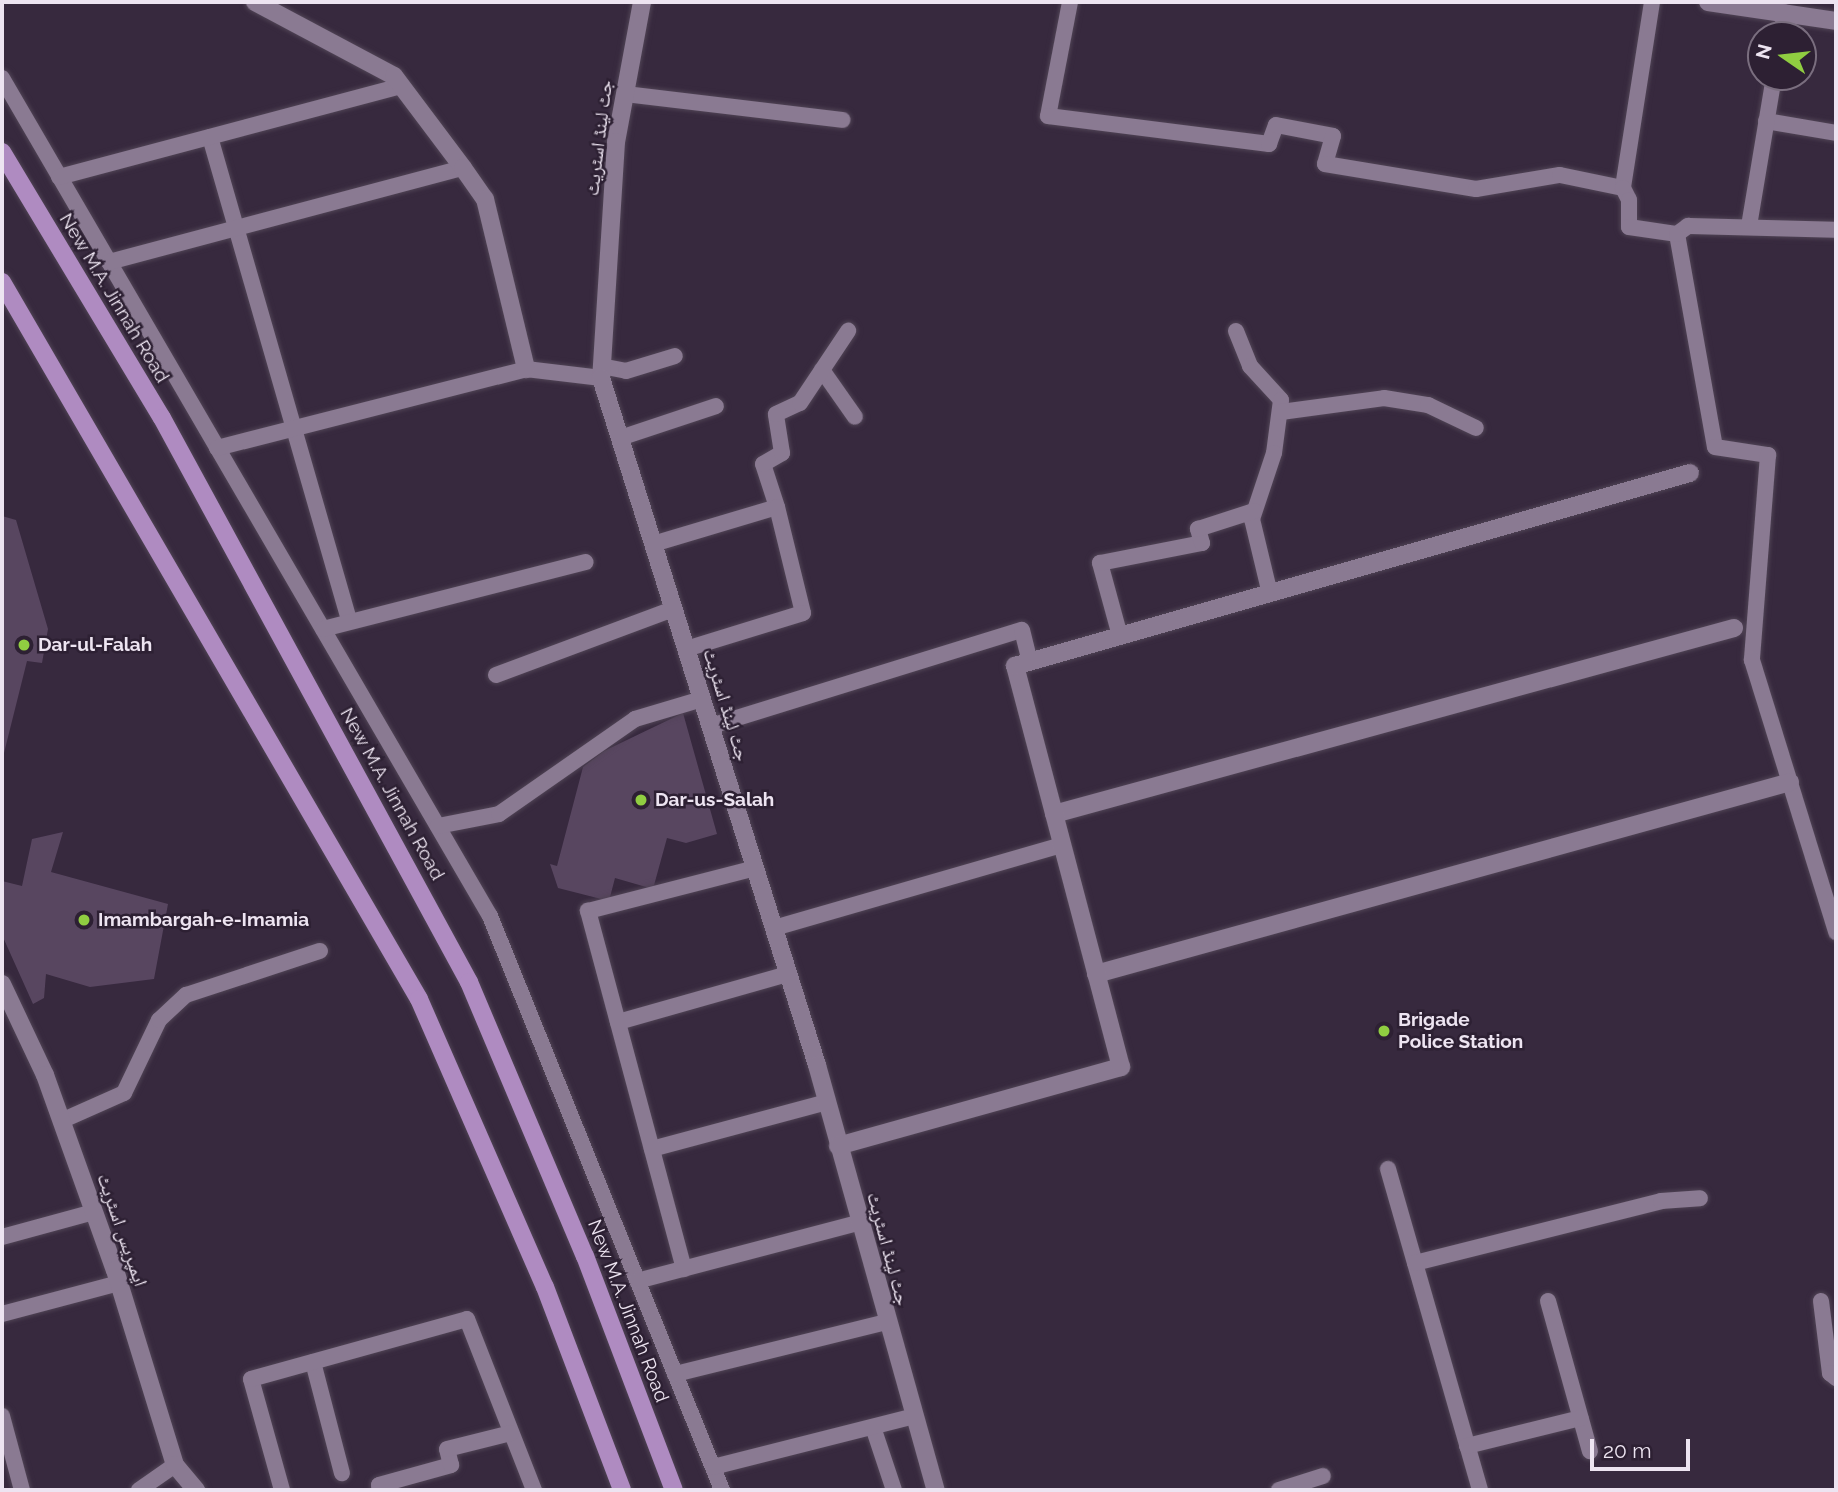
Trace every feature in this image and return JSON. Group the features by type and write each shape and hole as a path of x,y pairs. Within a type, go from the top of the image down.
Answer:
{"main road":[{"name":"New M.A. Jinnah Road","path":"2,152 162,418 469,982 585,1256 674,1490"},
{"path":"2,282 419,999 545,1287 622,1490"}],"street":[{"path":"256,2 394,76 463,168 485,199 526,369"},
{"name":"جٹ لینڈ اسٹریٹ","path":"642,2 616,142 601,372 827,1102 858,1223 936,1490"},
{"path":"1708,2 1836,21"},
{"path":"838,1146 1121,1067 1015,666 1690,474"},
{"path":"1054,814 1734,628"},
{"path":"1096,974 1790,782"},
{"name":"ایمپریس اسٹریٹ","path":"2,986 61,1121 94,1212 119,1283 175,1465 196,1490"}],"lane":[{"path":"1070,2 1048,116 1269,144 1276,125 1333,136 1325,164 1476,189 1560,175 1623,188"},
{"path":"1653,2 1623,188 1629,200 1629,227 1677,234 1688,226 1836,230"},
{"path":"1783,21 1785,12"},
{"path":"2,78 490,916 722,1490"},
{"path":"59,177 401,86"},
{"path":"1749,226 1771,91"},
{"path":"625,94 842,120"},
{"path":"1766,121 1836,133"},
{"path":"210,137 289,425 349,620"},
{"path":"109,262 463,168"},
{"path":"1677,234 1715,447 1768,455 1752,660 1836,932"},
{"path":"686,649 803,613 777,508 763,464 782,453 776,414 800,403 848,331"},
{"path":"1236,331 1250,366 1282,400 1274,453 1254,511 1270,594"},
{"path":"217,448 289,425 526,369 626,371 676,356"},
{"path":"822,370 855,417"},
{"path":"1281,412 1384,398 1428,405 1476,428"},
{"path":"620,438 716,406"},
{"path":"653,544 777,508"},
{"path":"1120,636 1100,563 1202,544 1198,529 1254,511"},
{"path":"323,629 349,620 586,562"},
{"path":"496,676 673,609"},
{"path":"710,726 1022,630 1030,662"},
{"path":"438,826 499,814 635,719 702,699"},
{"path":"774,928 1062,845"},
{"path":"684,1269 588,911 755,868"},
{"path":"61,1121 124,1093 159,1020 186,995 320,951"},
{"path":"618,1022 788,974"},
{"path":"652,1149 827,1102"},
{"path":"1388,1169 1480,1490"},
{"path":"1415,1263 1661,1201 1700,1198"},
{"path":"2,1237 94,1212"},
{"path":"638,1281 858,1223"},
{"path":"2,1314 119,1283"},
{"path":"1548,1301 1590,1451"},
{"path":"1821,1301 1830,1373 1836,1378"},
{"path":"282,1490 251,1379 467,1319 534,1490"},
{"path":"675,1374 886,1322"},
{"path":"313,1362 342,1473"},
{"path":"2,1416 22,1490"},
{"path":"712,1468 914,1416"},
{"path":"1467,1446 1581,1418"},
{"path":"873,1427 894,1490"},
{"path":"380,1490 379,1485 451,1465 447,1449 512,1433"},
{"path":"139,1490 175,1465"},
{"path":"1279,1490 1323,1476"}],"building":[{"name":"Dar-ul-Falah","path":"2,516 16,520 48,629 42,663 27,661 3,757"},
{"name":"Dar-us-Salah","path":"683,713 717,834 686,843 667,838 653,889 615,878 609,901 558,888 550,864 557,866 583,767 604,751"},
{"name":"Imambargah-e-Imamia","path":"63,832 51,872 168,904 154,979 90,987 46,974 44,998 33,1004 2,935 2,881 22,886 32,839"}],"place":[{"name":"Dar-ul-Falah","path":"24,645"},
{"name":"Dar-us-Salah","path":"641,800"},
{"name":"Imambargah-e-Imamia","path":"84,920"},
{"name":"Brigade Police Station","path":"1384,1031"}]}
